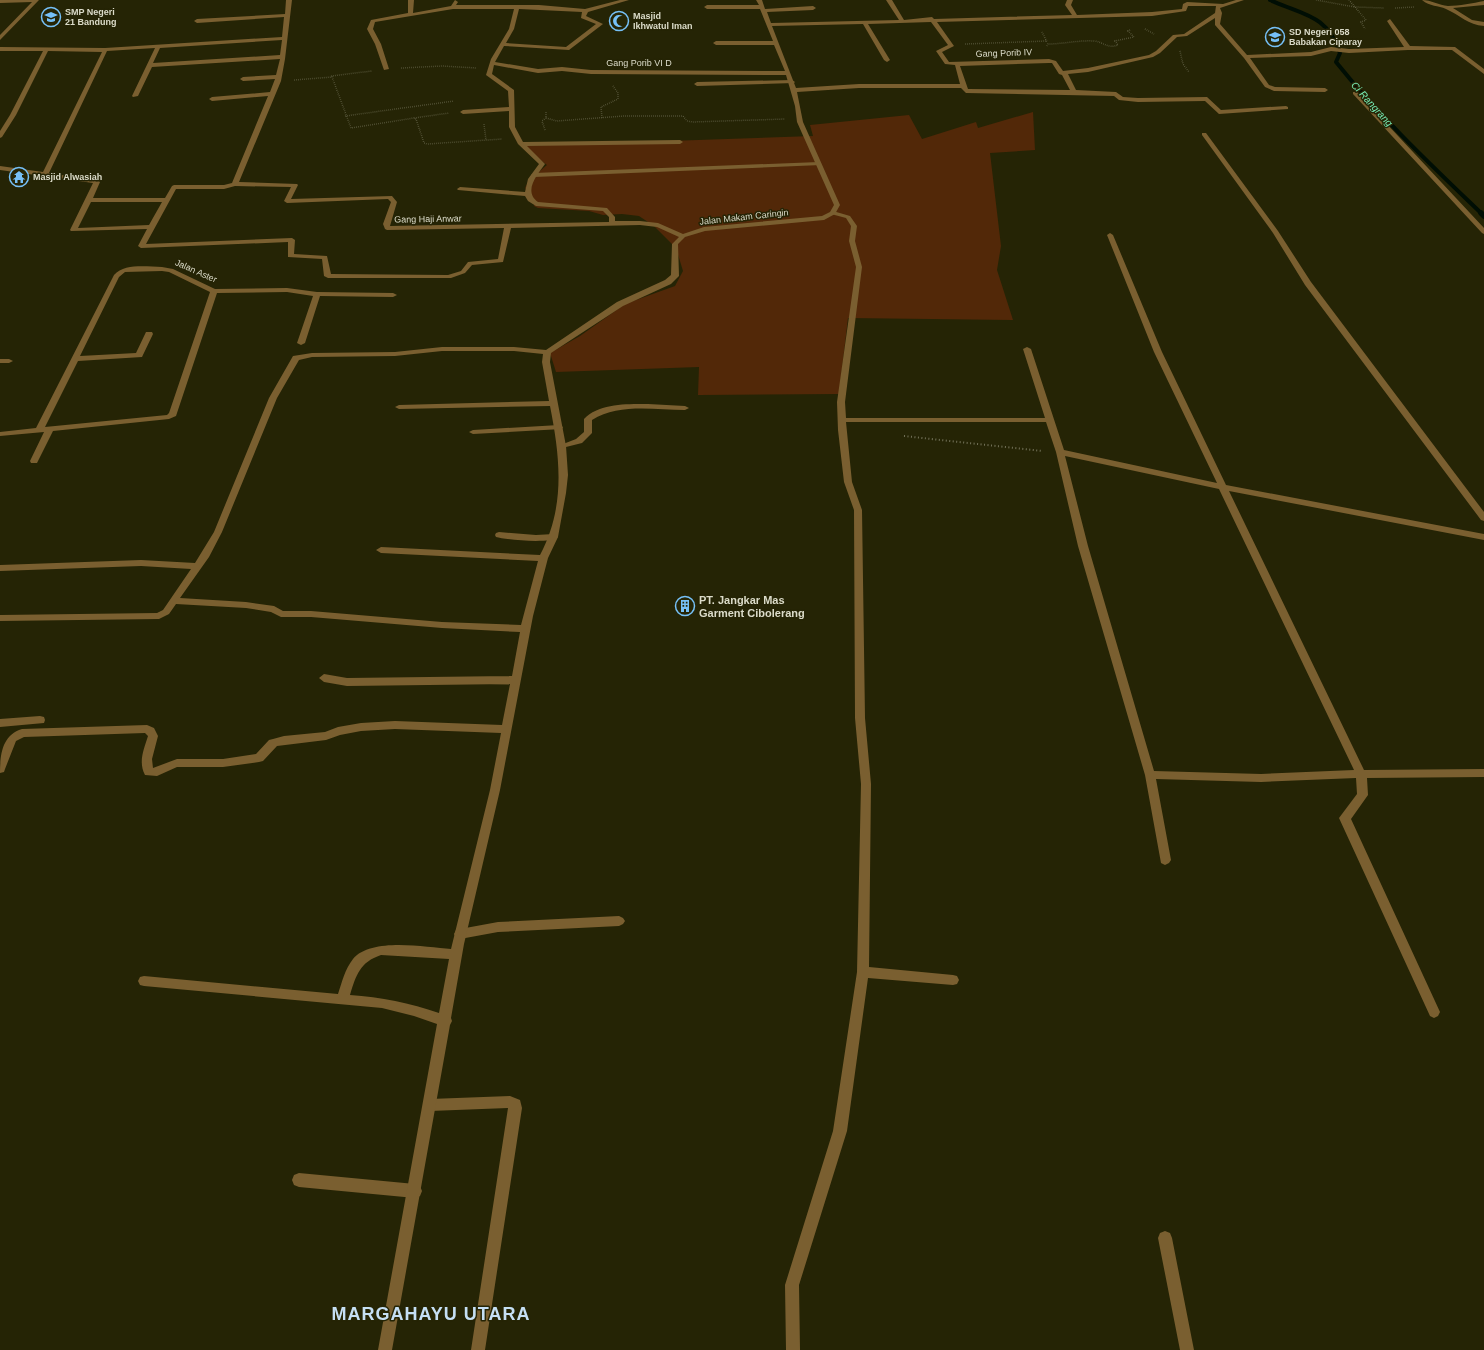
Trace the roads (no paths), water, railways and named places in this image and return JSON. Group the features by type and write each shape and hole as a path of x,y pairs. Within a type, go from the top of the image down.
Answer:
{"street":[{"path":"0,1 36,0"},
{"path":"0,38 36,0"},
{"path":"289,0 278,79 235,184 224,188 174,187 165,200 141,246 292,240 290,256 326,257 328,276 449,277 463,272 470,263 501,261 508,226"},
{"path":"410,14 411,0"},
{"path":"453,7 456,0"},
{"path":"386,69 378,44 370,28 371,24 376,19 453,7 517,7 584,11 626,0"},
{"path":"758,0 770,25 792,82 800,118 838,205 833,213 848,217 854,226 852,241 859,267 841,402 848,482 858,510 860,718 866,784 862,972 840,1131 792,1285 793,1350"},
{"path":"889,0 902,21"},
{"path":"1070,0 1068,5 1075,16"},
{"path":"770,25 1160,13 1166,11 1184,10 1185,5 1187,4 1221,5 1241,0"},
{"path":"1425,0 1432,5 1448,7 1484,4"},
{"path":"1221,5 1218,8 1219,13 1216,22 1218,26 1246,57 1269,88 1325,90"},
{"path":"517,7 509,34 491,66 489,76 511,90 511,121 517,138 520,144 541,160 542,164 534,174 528,187 527,194 531,202 536,204 605,209 612,217 612,223"},
{"path":"707,7 763,9 813,8"},
{"path":"1448,7 1473,23 1484,24"},
{"path":"502,44 567,49 600,24 586,20 584,17 586,14 584,11"},
{"path":"1074,92 1065,74 1151,56 1158,52 1173,37 1190,32 1196,26 1219,13"},
{"path":"197,21 286,15"},
{"path":"932,19 950,45 949,48 939,51 947,64 957,64 963,86 966,91 1116,94 1122,99 1138,100 1207,99 1219,112 1286,108"},
{"path":"1390,21 1408,48"},
{"path":"865,22 887,60"},
{"path":"0,49 105,50 284,38"},
{"path":"716,43 776,43"},
{"path":"135,96 158,47"},
{"path":"1246,57 1311,54 1331,49 1349,51 1408,48 1453,48 1474,66 1484,72"},
{"path":"0,136 13,116 46,50"},
{"path":"45,174 105,50"},
{"path":"150,66 282,57"},
{"name":"Gang Porib IV","path":"957,64 1054,62 1060,72 1065,74"},
{"name":"Gang Porib VI D","path":"491,66 538,71 562,69 610,72 788,73"},
{"path":"243,79 278,79"},
{"path":"697,84 792,82"},
{"path":"794,90 886,86 963,86"},
{"path":"1355,93 1484,232"},
{"path":"212,99 271,94"},
{"path":"463,112 512,109"},
{"path":"1204,134 1276,232 1308,283 1484,518"},
{"path":"520,144 680,142"},
{"path":"534,174 819,164"},
{"path":"0,168 97,182 73,230 151,227"},
{"name":"Gang Haji Anwar","path":"235,184 295,186 288,200 390,197 394,202 386,224 387,228 640,223 658,225 683,236"},
{"path":"460,189 527,194"},
{"path":"89,200 165,200"},
{"name":"Jalan Makam Caringin","path":"683,236 694,231 714,227 824,218 833,213"},
{"path":"0,618 159,616 166,612 198,566 223,523 245,463 278,389 294,360 312,355 395,354 442,349 549,350 620,304 668,282 675,276 675,244 683,236"},
{"path":"1110,236 1158,352 1361,774 1363,795 1345,818 1434,1012"},
{"name":"Jalan Aster","path":"40,429 116,276 121,271 134,268 171,270 214,291 287,290 317,294 393,295"},
{"path":"0,434 50,428 169,418 173,414 214,291"},
{"path":"301,343 317,294"},
{"path":"76,359 139,355 148,334"},
{"path":"1027,349 1060,452 1083,546 1150,775 1165,860"},
{"path":"386,1350 446,1021 460,934 495,790 505,729 526,629 543,558 554,537 564,475 562,446 555,403 549,379 549,350"},
{"path":"0,361 9,361"},
{"path":"399,407 555,403"},
{"path":"562,446 579,441 588,433 588,419 596,412 629,407 685,408"},
{"path":"842,420 1050,420"},
{"path":"473,432 557,421"},
{"path":"34,461 50,428"},
{"path":"1060,452 1224,487 1484,537"},
{"path":"499,535 536,538 554,537"},
{"path":"381,550 543,558"},
{"path":"0,568 141,563 198,566"},
{"path":"175,601 246,605 274,609 281,614 318,614 442,625 526,629"},
{"path":"324,678 347,682 516,680"},
{"path":"0,723 40,720"},
{"path":"0,769 12,739 22,733 147,729 153,736 147,760 147,769 149,772 160,773 172,764 177,763 223,763 259,758 273,743 284,740 326,736 338,731 361,727 395,725 505,729"},
{"path":"1150,775 1261,778 1361,774 1484,773"},
{"path":"460,934 498,928 619,921"},
{"path":"343,999 353,966 363,957 374,952 381,950 456,954"},
{"path":"862,972 953,980"},
{"path":"144,981 382,1003 414,1010 446,1021"},
{"path":"430,1105 510,1102 515,1104 516,1108 478,1350"},
{"path":"299,1180 415,1190"},
{"path":"1165,1238 1187,1350"}],"waterway":[{"name":"Ci Rangrang","path":"1270,0 1303,13 1321,23 1328,30 1335,40 1340,53 1336,62 1370,102 1406,140 1482,214"}],"place":[{"name":"SMP Negeri 21 Bandung","path":"51,17"},
{"name":"Masjid Ikhwatul Iman","path":"619,21"},
{"name":"SD Negeri 058 Babakan Ciparay","path":"1275,37"},
{"name":"Masjid Alwasiah","path":"19,177"},
{"name":"PT. Jangkar Mas Garment Cibolerang","path":"685,606"}],"district":[{"name":"MARGAHAYU UTARA","path":"431,1314"}]}
